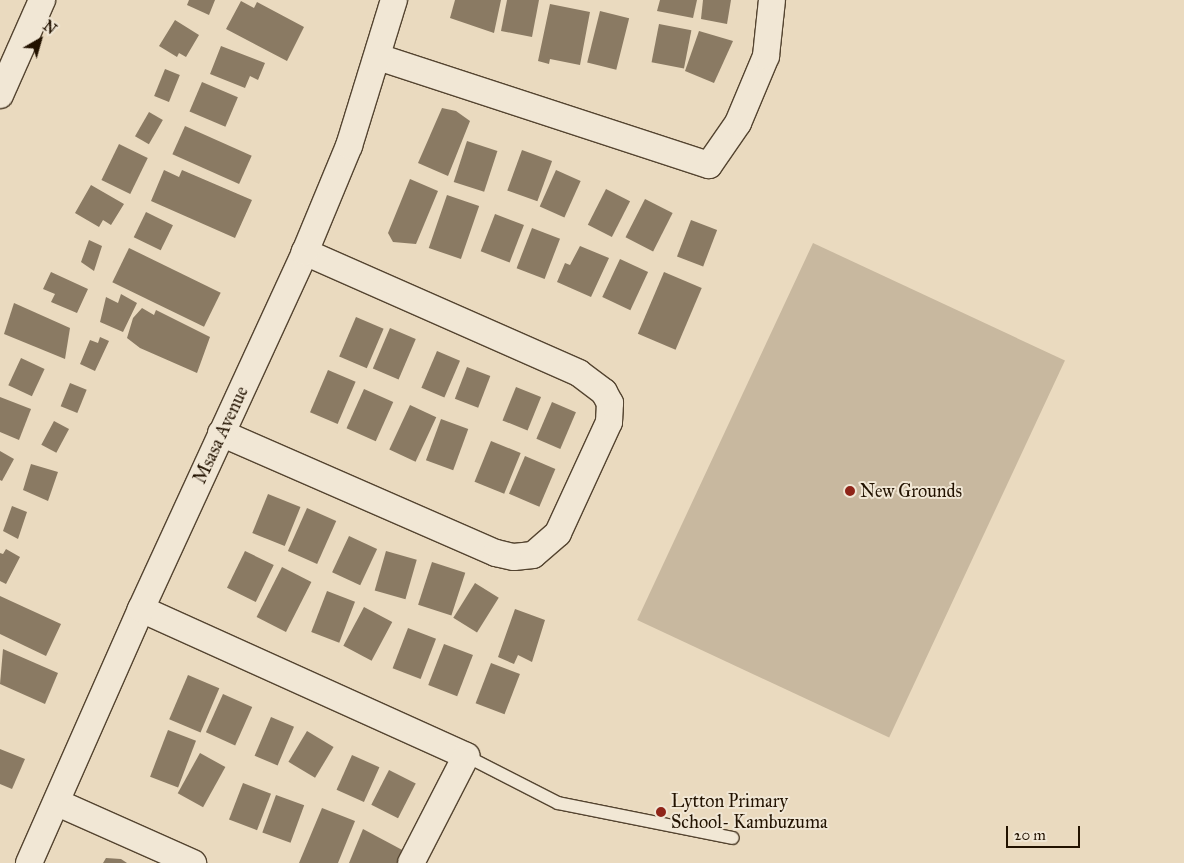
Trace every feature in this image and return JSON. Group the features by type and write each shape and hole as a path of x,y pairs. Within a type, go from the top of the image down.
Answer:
{"street":[{"path":"0,95 42,0"},
{"name":"Msasa Avenue","path":"30,863 58,803 141,609 305,252 349,146 394,0"},
{"path":"378,57 709,165 738,123 766,56 772,0"},
{"path":"221,433 496,553 514,557 533,555 558,533 609,422 610,403 592,382 305,252"},
{"path":"141,609 466,756 411,863"},
{"path":"58,803 194,863"}],"lane":[{"path":"466,756 558,803 733,838"}],"shaded area":[{"name":"New Grounds","path":"813,243 1065,360 889,738 637,620"}],"building":[{"path":"189,0 215,0 209,15 187,5"},
{"path":"455,0 501,0 494,33 450,18"},
{"path":"507,0 539,0 532,37 501,31"},
{"path":"660,0 697,0 693,18 657,11"},
{"path":"703,0 731,0 727,24 701,19"},
{"path":"241,1 254,8 257,2 304,27 287,61 226,29"},
{"path":"550,4 590,12 580,65 550,59 549,64 538,61"},
{"path":"600,11 629,18 616,70 587,62"},
{"path":"175,20 199,35 186,57 179,53 177,57 159,46"},
{"path":"659,24 691,30 684,69 652,62"},
{"path":"699,31 733,41 714,83 685,71"},
{"path":"221,46 265,63 258,80 250,76 245,88 210,74"},
{"path":"165,69 180,75 169,102 154,96"},
{"path":"202,82 238,97 225,127 189,111"},
{"path":"442,108 456,111 470,121 448,176 418,163"},
{"path":"149,112 163,120 149,144 135,136"},
{"path":"185,126 252,156 239,184 172,154"},
{"path":"467,141 497,151 484,192 454,182"},
{"path":"119,144 148,158 130,194 101,180"},
{"path":"522,150 552,161 537,201 507,190"},
{"path":"164,170 179,177 182,170 252,200 235,238 151,201"},
{"path":"556,170 581,181 564,218 540,207"},
{"path":"410,179 438,191 416,244 393,242 388,233"},
{"path":"91,185 124,204 111,225 103,220 99,227 75,213"},
{"path":"606,189 630,201 612,237 588,225"},
{"path":"447,195 479,206 461,259 429,248"},
{"path":"645,199 673,213 653,251 625,237"},
{"path":"146,212 173,225 161,250 134,237"},
{"path":"495,214 524,225 510,262 481,251"},
{"path":"691,220 717,230 703,266 677,256"},
{"path":"532,228 560,239 545,279 517,268"},
{"path":"89,240 102,246 94,271 81,262"},
{"path":"580,246 609,258 591,297 557,282 565,263 570,265"},
{"path":"129,248 221,293 204,327 112,282"},
{"path":"620,259 648,272 630,310 602,297"},
{"path":"51,272 88,289 77,313 51,302 55,294 43,289"},
{"path":"664,272 702,288 676,350 638,334"},
{"path":"121,294 137,303 123,332 100,322 106,297 118,303"},
{"path":"14,303 70,328 65,359 4,334"},
{"path":"142,308 154,315 156,310 210,337 197,373 140,348 127,338 133,318"},
{"path":"356,317 384,329 367,368 339,357"},
{"path":"390,328 416,339 399,379 373,369"},
{"path":"100,337 109,341 95,371 80,364 90,340 98,343"},
{"path":"437,351 460,361 444,398 421,388"},
{"path":"21,358 45,369 32,396 8,385"},
{"path":"467,367 490,376 478,408 455,399"},
{"path":"328,370 356,382 338,424 310,412"},
{"path":"70,383 87,390 77,413 61,406"},
{"path":"516,387 541,397 528,430 503,420"},
{"path":"364,389 393,402 376,441 347,428"},
{"path":"0,397 31,409 19,440 0,432"},
{"path":"552,402 576,412 560,449 536,439"},
{"path":"410,405 436,417 416,462 389,449"},
{"path":"441,419 468,429 453,470 426,460"},
{"path":"54,421 69,429 56,453 41,445"},
{"path":"491,441 521,453 504,494 475,482"},
{"path":"0,451 14,459 2,481 0,480"},
{"path":"525,456 555,469 539,507 509,494"},
{"path":"31,464 58,472 48,501 23,490"},
{"path":"268,494 300,507 285,546 252,533"},
{"path":"12,506 27,512 18,539 3,531"},
{"path":"307,508 336,521 317,564 288,551"},
{"path":"349,536 377,549 360,585 332,572"},
{"path":"6,549 20,557 6,584 0,581 0,553 3,554"},
{"path":"245,551 274,565 256,602 227,588"},
{"path":"386,551 417,560 405,599 375,590"},
{"path":"432,562 465,573 451,616 418,605"},
{"path":"282,567 311,582 286,632 257,617"},
{"path":"475,583 499,598 477,633 453,618"},
{"path":"327,591 355,602 339,643 311,632"},
{"path":"0,596 61,624 46,656 0,634"},
{"path":"364,607 392,622 372,661 343,646"},
{"path":"515,609 545,620 532,662 518,655 514,664 498,657"},
{"path":"408,628 436,639 421,679 393,668"},
{"path":"444,644 473,655 457,696 428,685"},
{"path":"3,649 58,673 45,704 0,684"},
{"path":"491,663 520,674 505,714 476,703"},
{"path":"188,675 219,688 201,732 169,719"},
{"path":"223,694 252,707 235,745 206,732"},
{"path":"271,717 294,727 278,765 255,756"},
{"path":"168,730 196,741 178,787 150,777"},
{"path":"307,731 334,747 315,778 288,762"},
{"path":"0,749 25,759 12,789 0,784"},
{"path":"200,753 225,767 203,807 178,793"},
{"path":"352,755 379,767 364,802 337,790"},
{"path":"389,770 416,784 398,818 371,805"},
{"path":"243,783 271,794 257,830 229,819"},
{"path":"276,795 304,805 291,843 262,833"},
{"path":"322,808 355,821 338,863 299,863"},
{"path":"363,829 406,852 401,863 349,863"},
{"path":"106,858 121,859 127,863 103,863"}],"place":[{"name":"New Grounds","path":"850,491"},
{"name":"Lytton Primary School- Kambuzuma","path":"661,812"}]}
